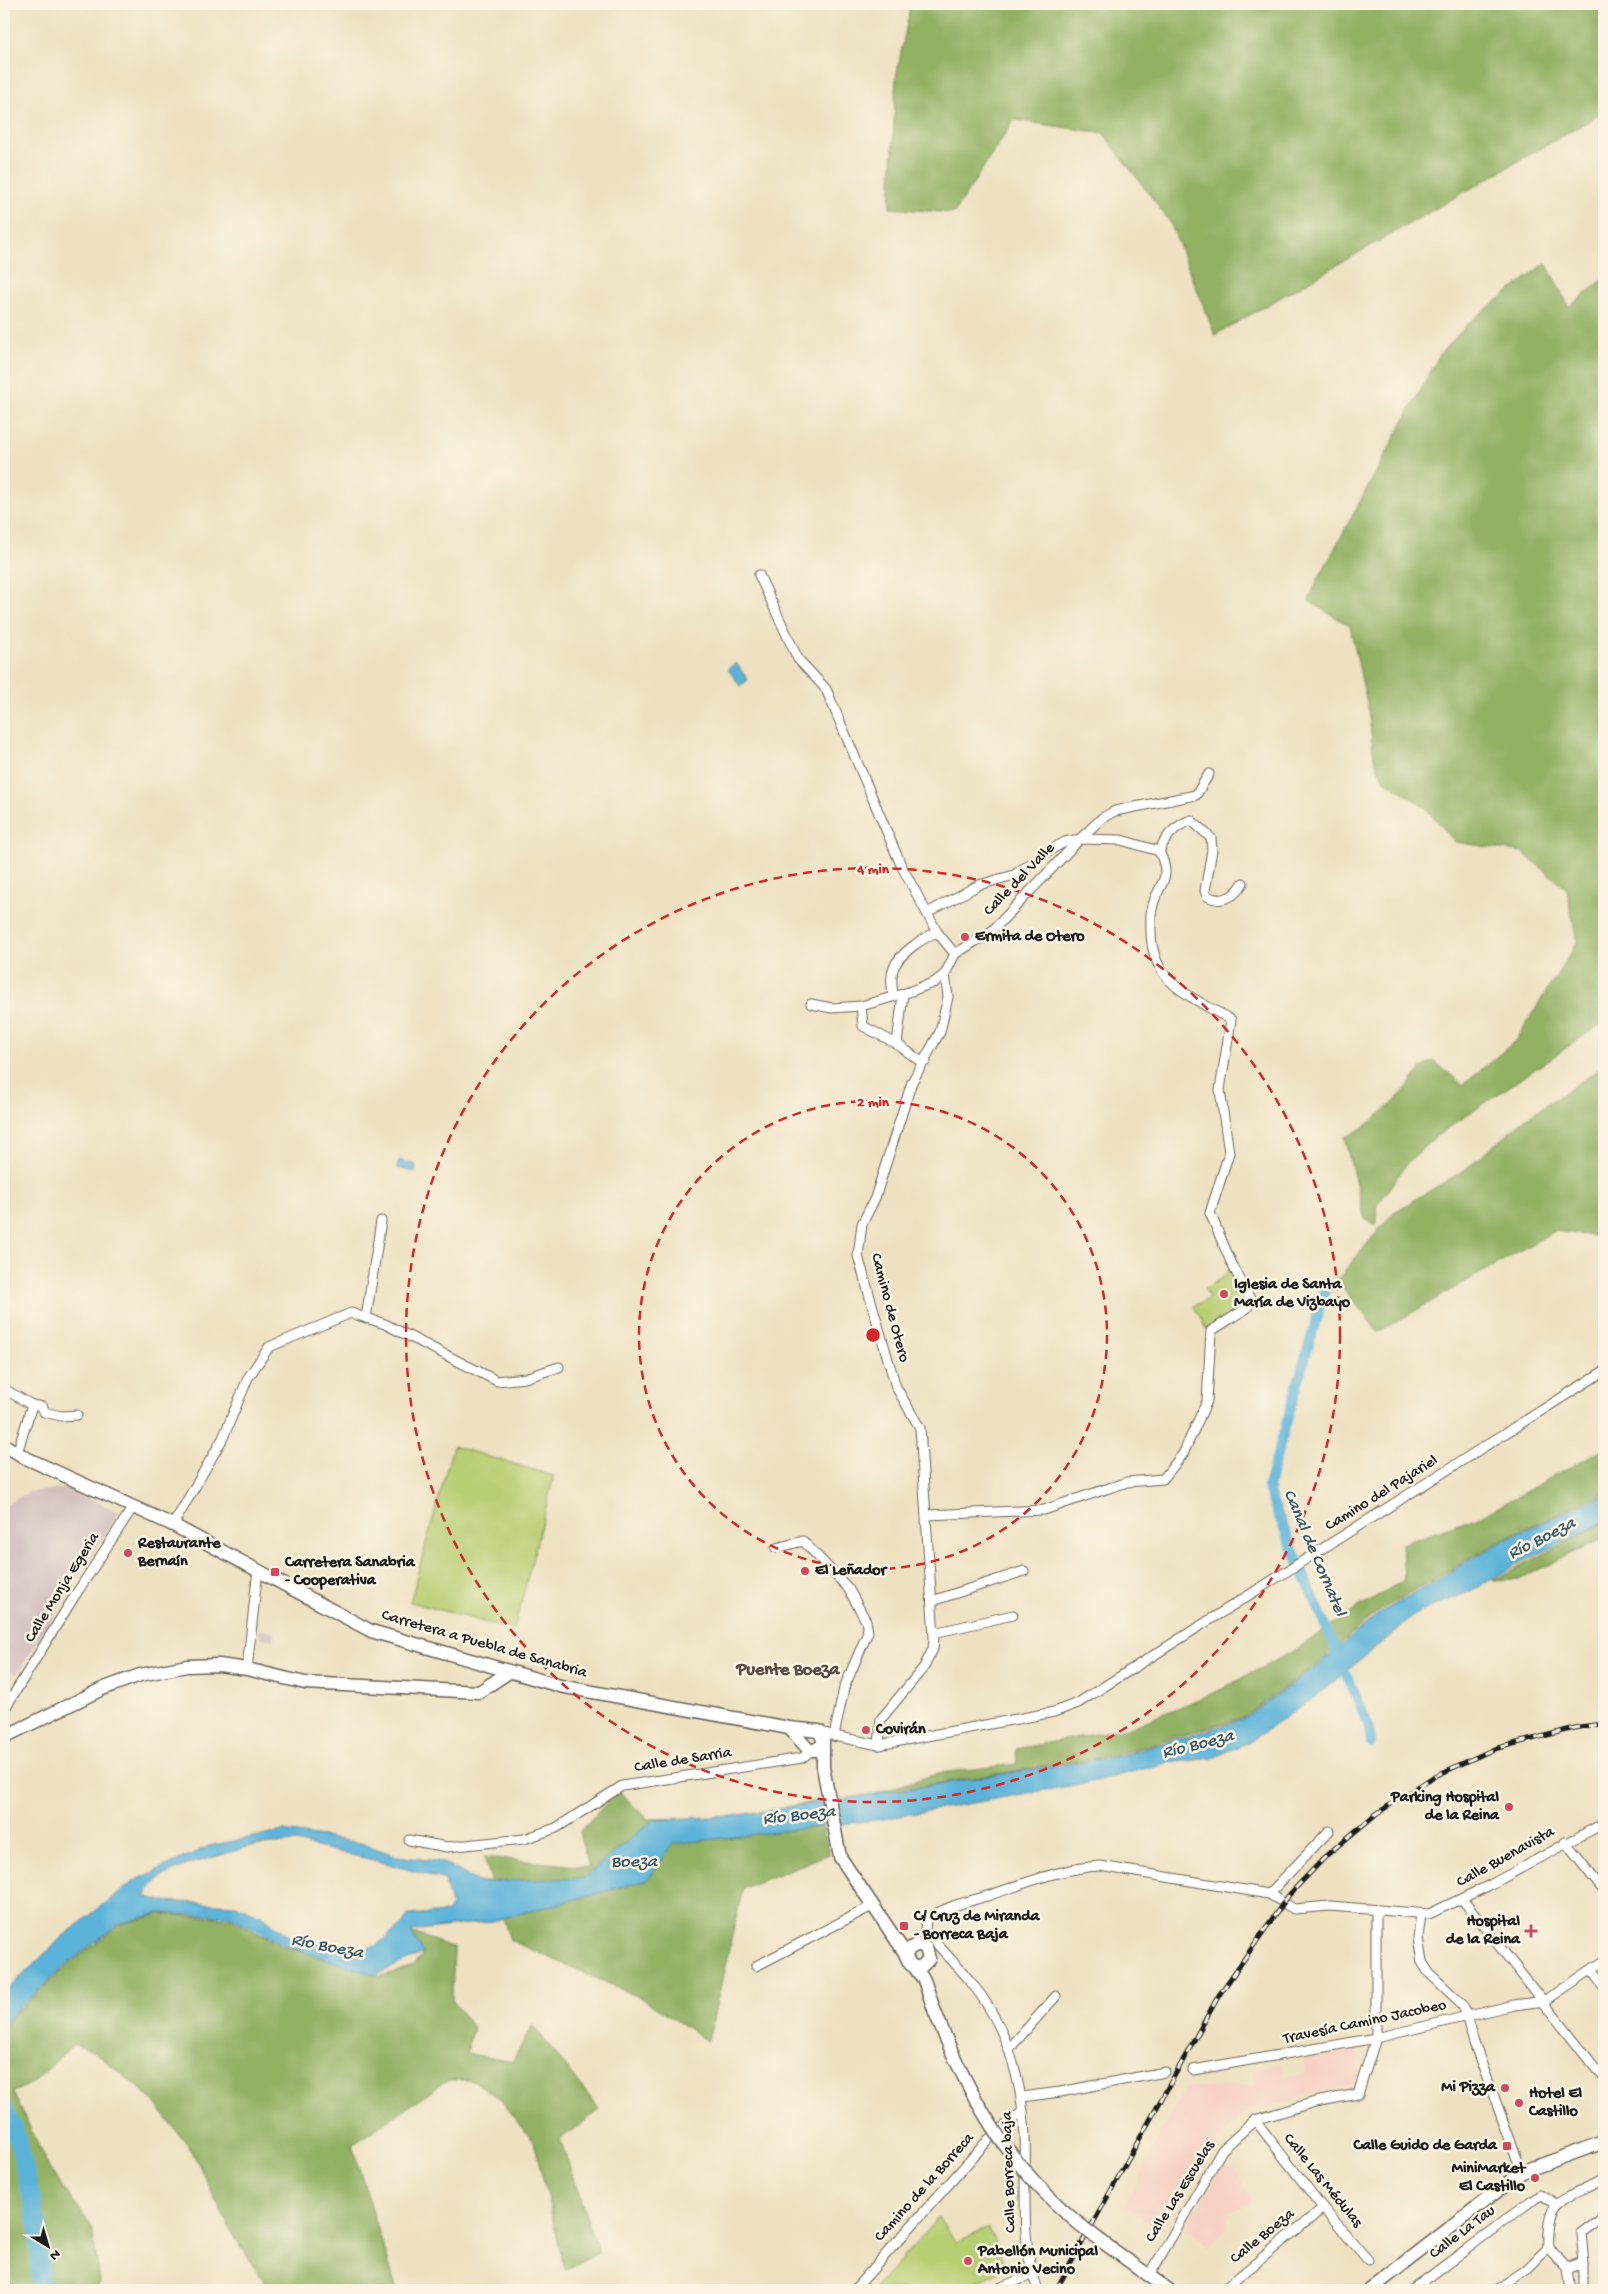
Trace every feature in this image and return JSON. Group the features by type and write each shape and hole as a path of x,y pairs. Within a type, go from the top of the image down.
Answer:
{"street":[{"path":"759,575 798,659 826,689 901,865 937,932 955,954 945,974 935,982 903,994 862,1006 832,1008 811,1004"},
{"name":"Calle del Valle","path":"955,954 992,931 1102,818 1114,811 1196,794 1209,774"},
{"path":"927,1515 1044,1510 1127,1482 1162,1479 1183,1454 1207,1401 1211,1331 1247,1308 1250,1299 1231,1262 1210,1213 1229,1153 1220,1090 1231,1020 1170,983 1156,965 1151,942 1152,908 1164,884 1166,871 1159,851 1166,836 1180,824 1191,820 1211,838 1212,850 1205,891 1207,896 1217,901 1231,897 1243,883"},
{"path":"927,913 978,885 1014,875 1050,850 1080,839 1122,840 1159,851"},
{"path":"891,997 891,978 894,966 928,936 937,932"},
{"name":"Camino de Otero","path":"879,1745 881,1719 924,1667 933,1649 934,1633 920,1428 896,1387 858,1256 862,1224 875,1198 912,1082 926,1062 940,1032 946,1012 949,991 945,974"},
{"path":"896,1044 903,994"},
{"path":"862,1006 863,1026 926,1062"},
{"path":"366,1318 381,1220"},
{"path":"173,1525 223,1438 248,1378 269,1347 351,1313 385,1324 497,1381 525,1378 559,1367"},
{"name":"Camino del Pajariel","path":"879,1745 1054,1712 1078,1703 1604,1371"},
{"path":"4,1389 32,1405 43,1407 44,1412 61,1416 77,1415"},
{"path":"17,1453 32,1405"},
{"name":"Carretera a Puebla de Sanabria","path":"4,1445 17,1453 173,1525 270,1575 371,1631 560,1686 789,1728 815,1741"},
{"name":"Calle Monja Egeria","path":"4,1710 74,1597 133,1507"},
{"name":"Calle de Sarria","path":"409,1840 447,1847 532,1837 556,1828 622,1786 796,1759 815,1741 844,1688 868,1632 866,1621 848,1588 803,1541 776,1548"},
{"path":"247,1669 258,1569"},
{"path":"932,1601 1024,1571"},
{"path":"934,1633 1013,1615"},
{"path":"4,1737 102,1689 140,1675 204,1665 247,1669 305,1683 479,1692 487,1689 509,1672"},
{"path":"879,1745 815,1741 823,1764 840,1857 887,1927 912,1948 926,1948 924,1980 962,2077 989,2124 1012,2156 1043,2193 1101,2241 1169,2290"},
{"name":"Calle Buenavista","path":"1421,1914 1436,1911 1462,1899 1565,1842 1604,1823"},
{"path":"1269,1894 1329,1831"},
{"path":"1565,1842 1604,1892"},
{"path":"941,1950 924,1964 909,1964 912,1948 928,1935 925,1930 926,1920 936,1912 1074,1869 1100,1866 1269,1894 1294,1909 1324,1906 1421,1914 1418,1938 1422,1962 1429,1973 1463,2005 1485,2076 1522,2172"},
{"path":"1462,1899 1604,2079"},
{"path":"756,1966 872,1906"},
{"path":"1376,1910 1376,2038"},
{"name":"Calle Borreca baja","path":"928,1935 970,1981 986,2003 1008,2049 1022,2097 1025,2137 1024,2186 1032,2275 1038,2290"},
{"name":"Travesía Camino Jacobeo","path":"1193,2070 1376,2038 1545,2000 1604,1961"},
{"path":"1591,1970 1604,1987"},
{"path":"1008,2049 1056,1996"},
{"name":"Calle Las Escuelas","path":"1149,2276 1222,2150 1255,2120 1315,2102 1358,2094 1376,2038"},
{"name":"Calle Borreca baja","path":"1022,2097 1060,2092 1166,2072"},
{"name":"Camino de la Borreca","path":"854,2290 989,2140 1023,2111"},
{"name":"Calle Las Médulas","path":"1255,2120 1324,2208 1368,2260"},
{"path":"1374,2289 1522,2172 1604,2142"},
{"path":"1571,2290 1568,2269 1548,2248 1548,2218 1556,2204 1604,2181"},
{"name":"Calle La Tau","path":"1412,2290 1540,2194 1556,2204"},
{"name":"Calle Boeza","path":"1223,2290 1324,2208"},
{"path":"1584,2290 1581,2234 1604,2216"},
{"path":"1496,2290 1526,2270 1548,2248"},
{"path":"1568,2269 1584,2263"},
{"path":"994,2290 1032,2275"}],"shaded area":[{"path":"68,1488 119,1512 17,1674 4,1670 4,1506 29,1492"},
{"path":"260,1629 275,1633 273,1640 259,1637"},
{"path":"1358,2047 1358,2084 1250,2109 1245,2113 1218,2140 1164,2228 1153,2228 1131,2208 1124,2206 1185,2088 1254,2085 1252,2069 1282,2064 1284,2077 1305,2073 1303,2059"},
{"path":"1223,2164 1236,2171 1247,2193 1254,2201 1231,2211 1227,2225 1208,2249 1206,2244 1185,2226"}],"green space":[{"path":"911,4 1604,4 1604,112 1215,335 1170,222 1103,133 1014,120 954,213 890,208 896,77"},
{"path":"1546,263 1569,307 1604,279 1604,1022 1435,1137 1407,1163 1376,1207 1377,1222 1375,1225 1365,1219 1344,1137 1360,1129 1376,1117 1405,1090 1421,1069 1429,1063 1434,1061 1463,1085 1515,1041 1577,943 1567,889 1522,852 1455,842 1426,808 1383,779 1374,758 1368,708 1350,626 1309,601 1315,585 1440,354 1470,322"},
{"path":"1604,1066 1604,1237 1554,1231 1378,1332 1337,1280 1393,1213 1466,1169 1525,1119"},
{"path":"1229,1269 1248,1298 1229,1315 1206,1329 1194,1306 1210,1298 1204,1289 1225,1276"},
{"path":"453,1446 554,1476 514,1630 410,1602"},
{"path":"1604,1450 1604,1493 1507,1537 1377,1612 1314,1667 1244,1717 1119,1754 875,1794 939,1773 1017,1764 1016,1749 1132,1727 1220,1690 1294,1651 1357,1608 1404,1580 1402,1544 1482,1516"},
{"path":"1604,1523 1604,1538 1519,1579 1493,1580"},
{"path":"618,1791 648,1819 736,1817 816,1801 829,1854 743,1888 708,2041 641,1998 510,1940 484,1857 589,1867 579,1832"},
{"path":"160,1914 231,1919 288,1949 372,1965 379,1977 413,1966 423,1954 411,1932 454,1948 452,2000 473,2027 466,2053 512,2062 533,2025 600,2110 560,2139 599,2253 565,2270 534,2142 501,2100 473,2080 448,2080 352,2145 397,2290 270,2290 232,2233 192,2151 150,2097 95,2052 73,2044 33,2083 13,2092 50,2170 92,2227 100,2282 96,2290 4,2290 4,2031 12,2016 74,1960 120,1925"},
{"path":"938,2218 956,2242 989,2228 1007,2269 957,2290 874,2290"}],"water":[{"path":"736,663 748,680 740,686 728,669"},
{"path":"399,1160 416,1165 415,1172 397,1168"},
{"name":"Boeza","path":"1604,1495 1604,1522 1516,1565 1469,1592 1419,1612 1315,1697 1251,1741 1213,1758 1167,1763 1096,1781 883,1819 674,1844 647,1880 493,1921 411,1931 423,1953 376,1975 288,1947 231,1917 160,1913 119,1924 73,1959 11,2015 4,2028 4,1993 62,1937 134,1881 209,1846 284,1831 361,1843 397,1856 443,1862 478,1882 584,1878 653,1820 733,1816 1119,1756 1245,1718 1315,1668 1378,1614 1508,1538","holes":["295,1842 382,1862 445,1880 451,1906 448,1912 408,1915 403,1924 376,1946 358,1949 293,1939 261,1916 236,1905 161,1901 145,1896 160,1877 187,1865 251,1846"]}],"waterway":[{"name":"Canal de Cornatel","path":"1326,1286 1268,1486 1271,1498 1369,1727 1371,1743"},
{"name":"Río Boeza","path":"4,2109 18,2139 38,2226 40,2290"}],"railway":[{"path":"1056,2290 1219,1995 1289,1895 1328,1854 1376,1814 1433,1777 1494,1749 1579,1727 1604,1724"}],"place":[{"name":"Ermita de Otero","path":"965,937"},
{"name":"Iglesia de Santa María de Vizbayo","path":"1224,1294"},
{"name":"Restaurante Bernaín","path":"128,1553"},
{"name":"El Leñador","path":"805,1571"},
{"name":"Carretera Sanabria - Cooperativa","path":"275,1572"},
{"name":"Covirán","path":"866,1730"},
{"name":"Parking Hospital de la Reina","path":"1509,1807"},
{"name":"C/ Cruz de Miranda - Borreca Baja","path":"904,1926"},
{"name":"Hospital de la Reina","path":"1531,1931"},
{"name":"Mi Pizza","path":"1505,2088"},
{"name":"Hotel El Castillo","path":"1519,2103"},
{"name":"Calle Guido de Garda","path":"1507,2146"},
{"name":"MiniMarket El Castillo","path":"1535,2178"},
{"name":"Pabellón Municipal Antonio Vecino","path":"968,2261"}],"district":[{"name":"Puente Boeza","path":"788,1670"}]}
